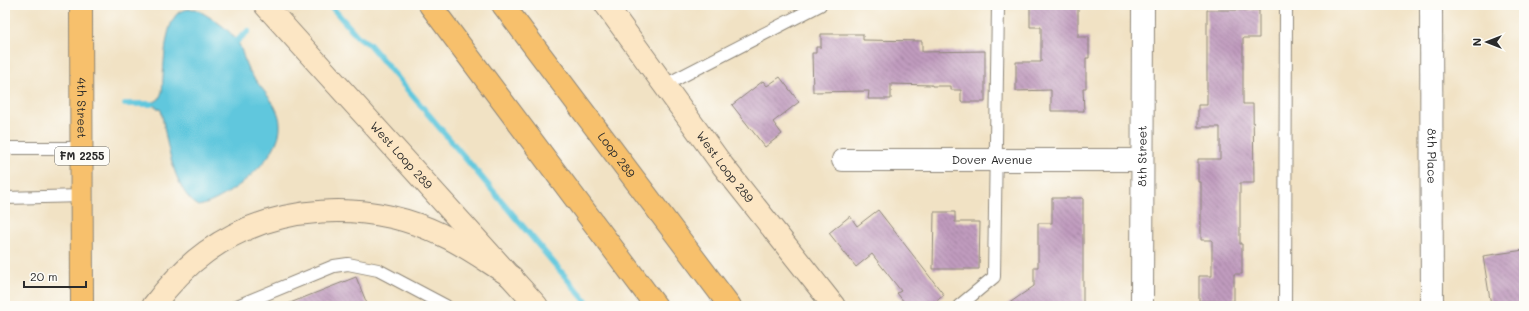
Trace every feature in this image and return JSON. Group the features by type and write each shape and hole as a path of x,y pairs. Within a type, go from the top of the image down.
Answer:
{"main road":[{"name":"4th Street","path":"81,5 82,306"},
{"name":"West Loop 289","path":"265,5 537,306"},
{"path":"430,5 656,306"},
{"name":"Loop 289","path":"503,5 730,306"},
{"name":"West Loop 289","path":"606,5 723,166 834,306"},
{"path":"153,306 168,286 188,267 206,252 228,239 267,221 289,216 326,211 370,214 397,219 420,226 456,242 512,277"},
{"path":"626,266 653,306"}],"street":[{"name":"8th Street","path":"1141,306 1142,5"},
{"name":"8th Place","path":"1431,5 1432,306"},
{"name":"Dover Avenue","path":"843,160 1142,160"}],"lane":[{"path":"665,85 820,5"},
{"path":"959,306 994,277 998,5"},
{"path":"1284,306 1286,5"},
{"path":"5,148 82,148"},
{"path":"5,198 82,196"},
{"path":"237,306 334,266 348,264 378,270 440,305"}],"water":[{"path":"189,9 196,9 220,24 235,38 239,44 245,63 252,76 276,109 280,124 279,137 273,150 263,163 238,186 211,202 199,206 190,199 177,177 168,148 161,110 151,104 159,99 162,92 165,50 169,28 178,13"}],"building":[{"path":"1030,6 1078,6 1078,37 1089,37 1089,58 1086,58 1086,88 1083,88 1084,111 1051,111 1051,90 1016,91 1016,62 1041,62 1041,27 1030,27"},
{"path":"1207,10 1259,10 1259,38 1243,38 1243,104 1253,104 1254,183 1240,183 1240,244 1242,244 1242,274 1234,274 1234,301 1199,301 1199,276 1212,276 1212,240 1201,240 1201,182 1198,182 1198,159 1220,159 1220,127 1198,127 1198,105 1207,105"},
{"path":"821,34 863,34 863,40 922,41 922,52 985,51 985,102 961,102 961,90 951,90 951,86 891,84 891,99 868,99 869,91 813,92 812,53 816,53 816,47 821,47"},
{"path":"780,77 799,102 773,122 782,134 765,147 732,105 763,81 767,86"},
{"path":"1052,198 1083,198 1083,306 1005,306 1034,286 1034,267 1038,267 1038,223 1052,223"},
{"path":"878,210 944,295 930,306 907,306 897,293 901,291 872,254 856,267 829,233 850,216 857,226"},
{"path":"934,212 955,212 955,222 980,222 979,269 933,269"},
{"path":"1524,250 1524,303 1491,306 1483,256"},
{"path":"356,277 368,306 285,306 285,305"}],"waterway":[{"path":"330,5 357,36 369,44 590,306"},
{"path":"237,41 248,31"},
{"path":"125,104 151,104"}]}
